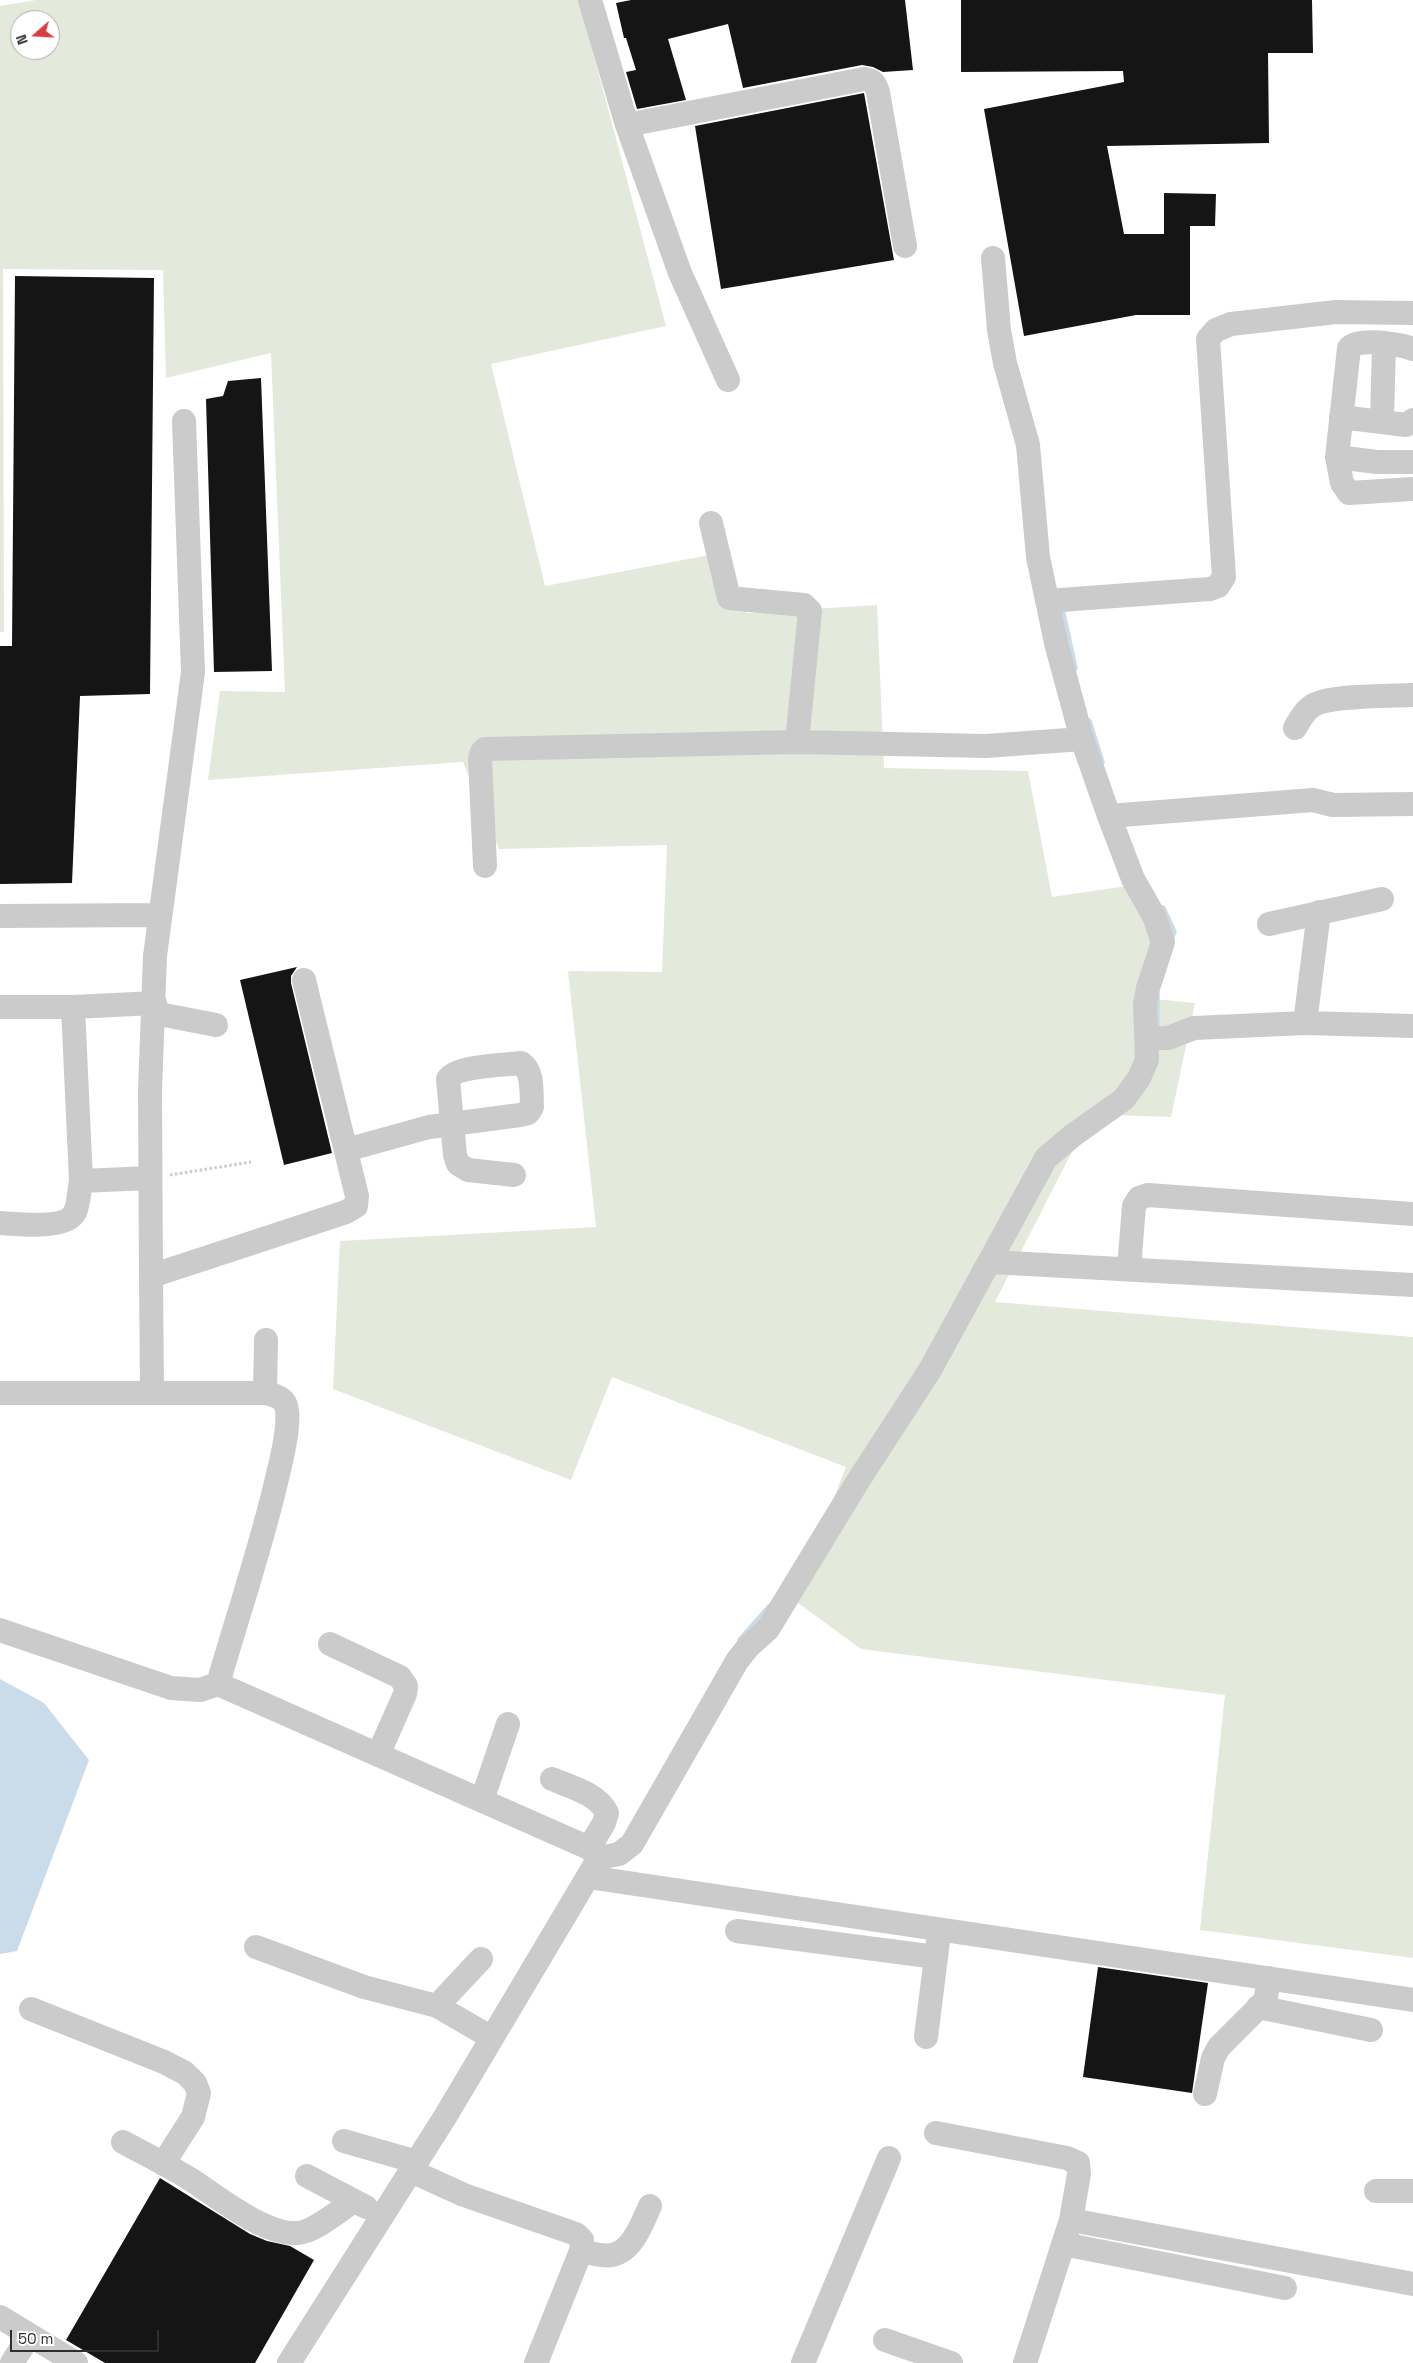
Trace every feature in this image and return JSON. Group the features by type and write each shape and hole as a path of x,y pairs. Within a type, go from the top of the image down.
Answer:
{"street":[{"path":"590,0 628,125 680,273 728,380"},
{"path":"628,125 864,78 871,79 876,84 878,92 905,246"},
{"path":"592,1861 619,1854 627,1850 632,1844 737,1661 748,1647 768,1629 858,1481 1000,1262 1046,1158 1072,1136 1124,1099 1133,1089 1148,1060 1155,1038 1145,1004 1148,988 1163,948 1162,935 1133,879 1118,815 1082,739 1056,643 1054,600 1038,557 1028,445 1005,363 999,330 993,258"},
{"path":"1054,600 1210,589 1218,586 1224,577 1208,339 1216,330 1231,324 1336,312 1413,313"},
{"path":"1413,349 1363,341 1353,343 1349,348 1337,457 1342,483 1350,493 1413,489"},
{"path":"1382,421 1384,344"},
{"path":"1341,417 1406,425 1413,420"},
{"path":"152,1393 150,1091 155,956 193,672 184,421"},
{"path":"1337,457 1377,462 1413,462"},
{"path":"711,523 729,598 804,606 810,610 797,742"},
{"path":"1295,728 1303,714 1312,706 1327,701 1413,695"},
{"path":"485,866 480,758 485,749 797,742 986,746 1082,739"},
{"path":"1118,815 1314,800 1333,805 1413,804"},
{"path":"1269,924 1382,899"},
{"path":"1305,1023 1319,912"},
{"path":"0,916 160,915"},
{"path":"151,1276 346,1212 356,1206 357,1196 304,980"},
{"path":"0,1007 154,1008 216,1025"},
{"path":"0,1224 56,1224 68,1220 75,1212 80,1181 73,1007"},
{"path":"1155,1038 1194,1028 1305,1023 1413,1026"},
{"path":"346,1150 405,1132 451,1123 458,1164 468,1170 514,1175"},
{"path":"80,1181 150,1178"},
{"path":"1129,1268 1134,1206 1139,1198 1148,1195 1413,1214"},
{"path":"1000,1262 1413,1285"},
{"path":"265,1393 266,1340"},
{"path":"0,1393 265,1393 277,1396 284,1401 288,1410 283,1453 272,1500 218,1684"},
{"path":"0,1630 171,1688 200,1690 218,1684 482,1800 592,1861 939,1930 1413,2000"},
{"path":"330,1644 400,1677 406,1686 405,1694 378,1755"},
{"path":"482,1800 508,1724"},
{"path":"289,2363 383,2216 492,2038 592,1861 607,1813 603,1805 585,1793 552,1778"},
{"path":"926,2036 939,1930"},
{"path":"737,1931 936,1956"},
{"path":"256,1947 364,1987 437,2006 492,2038"},
{"path":"437,2006 481,1959"},
{"path":"1205,2094 1213,2058 1218,2047 1266,1998 1269,1978"},
{"path":"1258,2007 1371,2030"},
{"path":"30,2009 164,2062 185,2072 196,2083 200,2094 193,2117 163,2164"},
{"path":"936,2133 1067,2158 1078,2163 1079,2174 1071,2220 1025,2363"},
{"path":"344,2141 414,2166 464,2195 576,2234 582,2240 581,2251 536,2363"},
{"path":"123,2142 189,2178 247,2217 283,2232 300,2233 322,2223 354,2201"},
{"path":"803,2363 889,2158"},
{"path":"307,2176 383,2216"},
{"path":"1376,2191 1413,2191"},
{"path":"581,2251 611,2256 627,2248 636,2235 650,2206"},
{"path":"1071,2220 1413,2284"},
{"path":"1063,2244 1285,2288"},
{"path":"0,2318 76,2363"},
{"path":"12,2363 29,2336"},
{"path":"885,2340 942,2362"}],"path":[{"path":"150,1178 251,1162"}],"shaded area":[{"path":"36,0 579,0 666,326 491,364 545,586 720,553 747,613 877,605 884,768 1028,771 1052,897 1147,883 1153,938 1144,998 1195,1003 1171,1117 1114,1115 1076,1144 995,1302 1413,1337 1413,1958 1200,1930 1225,1695 861,1649 794,1600 846,1467 612,1377 571,1480 333,1389 340,1241 596,1227 568,971 662,972 667,845 499,849 463,762 208,780 220,691 285,692 271,353 166,378 163,270 3,269 4,632 0,632 0,6"}],"water":[{"path":"0,1679 44,1703 89,1760 17,1951 0,1954"}],"building":[{"path":"631,0 905,0 913,70 883,72 873,67 862,65 743,88 728,24 668,39 686,100 637,109 626,72 636,70 626,38 624,38 616,3"},
{"path":"961,0 1312,0 1313,53 1268,53 1269,143 1107,146 1124,234 1164,234 1164,193 1216,194 1215,226 1190,226 1190,315 1136,315 1024,336 984,109 1124,82 1123,71 961,72"},
{"path":"864,93 894,260 721,289 695,126"},
{"path":"15,276 154,278 150,694 80,696 72,883 0,884 0,646 12,646"},
{"path":"261,378 272,671 214,672 206,399 223,396 228,381"},
{"path":"297,967 291,976 291,983 332,1153 284,1165 240,980"},
{"path":"1098,1967 1208,1983 1192,2093 1083,2077"},
{"path":"160,2178 250,2234 267,2241 290,2246 314,2260 255,2363 105,2363 66,2340"}],"waterway":[{"path":"1061,604 1075,668"},
{"path":"1089,721 1102,762"},
{"path":"1163,908 1174,932 1170,940"},
{"path":"1157,994 1157,1027"},
{"path":"740,1640 769,1607"}]}
